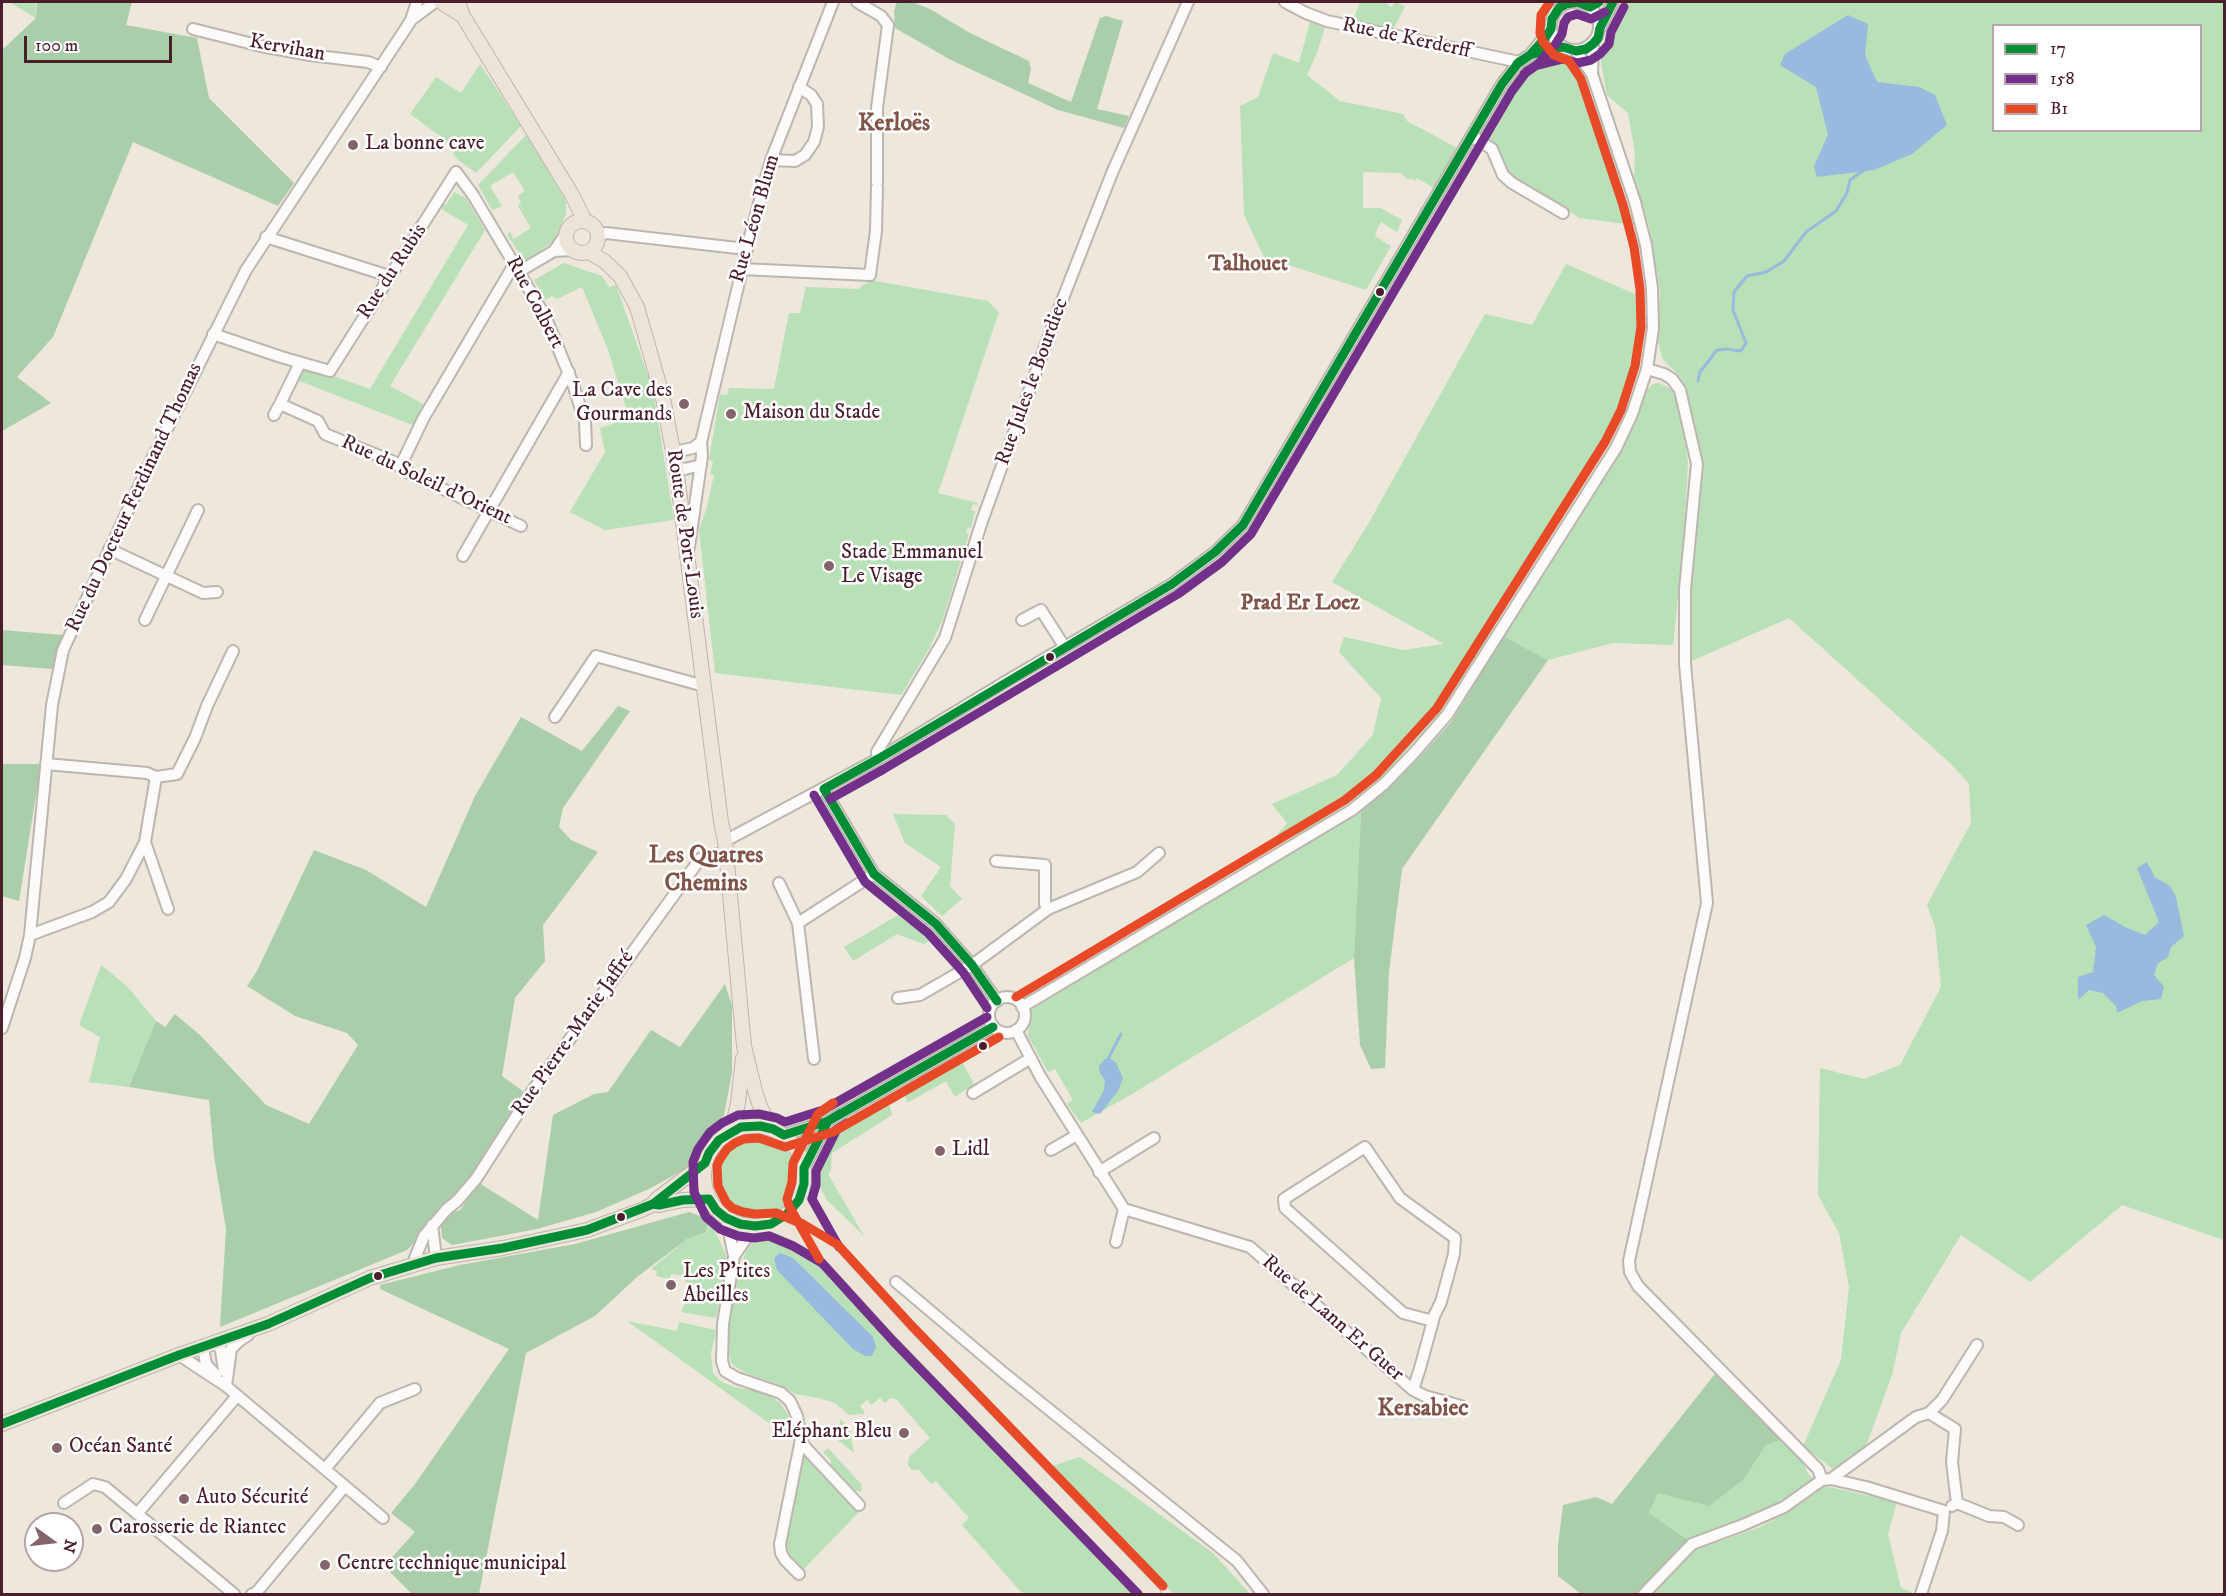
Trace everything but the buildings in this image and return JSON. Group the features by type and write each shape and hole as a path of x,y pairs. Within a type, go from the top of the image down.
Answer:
{"main road":[{"path":"441,2 463,16"},
{"path":"458,2 463,16 568,188 579,222"},
{"path":"579,222 596,229 595,243 578,253 567,245 566,235 568,228 579,222"},
{"name":"Route de Port-Louis","path":"595,243 604,261 620,276 638,307 663,398 674,452 688,553 724,847 744,1047 761,1109 779,1132"},
{"name":"Route de Port-Louis","path":"729,1133 738,1103 744,1047"},
{"path":"751,1126 779,1132 797,1150 804,1168 804,1184 798,1200 787,1214 771,1224 755,1226 740,1224 726,1218 709,1198 704,1179 705,1163 709,1153 719,1140 729,1133 751,1126"},
{"path":"653,1204 705,1163"},
{"path":"2,1424 179,1355 268,1324 370,1278 436,1258 503,1248 586,1230 653,1204 709,1198"},
{"path":"798,1200 830,1254 907,1338 1154,1594"},
{"path":"771,1224 798,1235 830,1254"}],"street":[{"name":"Rue du Docteur Ferdinand Thomas","path":"2,1028 25,958 30,935 52,705 63,650 213,334 246,270 411,20 417,2"},
{"name":"Rue du Docteur Ferdinand Thomas","path":"411,20 435,2"},
{"name":"Rue Léon Blum","path":"688,553 701,465 701,442 746,249 771,160 833,2"},
{"path":"741,269 870,275 876,231 877,108 888,25 881,16 856,2"},
{"name":"Rue Jules le Bourdiec","path":"878,759 877,752 945,638 982,521 1058,311 1112,173 1188,2"},
{"name":"Rue de Kerderff","path":"1285,2 1306,13 1337,24 1518,62"},
{"path":"1563,47 1551,29 1552,19 1559,5 1578,2 1595,4 1600,28"},
{"path":"1518,62 1530,55 1563,47 1576,51 1586,49 1598,38 1600,28 1613,2"},
{"name":"Kervihan","path":"193,29 261,46 368,62 381,67"},
{"path":"1530,55 1551,29"},
{"path":"1592,74 1593,44"},
{"path":"1022,1007 1352,810 1384,784 1447,715 1616,448 1632,414 1647,369 1653,328 1652,288 1646,245 1635,202 1592,74 1576,51"},
{"name":"Rue Pierre-Marie Jaffré","path":"415,1264 415,1258 424,1236 476,1179 533,1090 700,859 878,759 1064,646 1172,584 1215,552 1243,525 1502,84 1518,62"},
{"path":"771,160 795,161 805,155 814,142 818,127 817,105 811,95 799,87"},
{"path":"1472,136 1492,149 1503,175 1512,183 1563,213"},
{"name":"Rue Colbert","path":"456,172 518,267 545,316 585,422 586,445"},
{"name":"Rue du Rubis","path":"300,363 330,371 456,172"},
{"path":"595,243 606,233 746,249"},
{"path":"554,250 566,235"},
{"path":"266,237 389,276"},
{"path":"400,467 423,420 518,267 554,250 572,250"},
{"path":"213,334 300,363 274,416"},
{"path":"1647,369 1664,374 1680,390 1698,464 1685,589 1685,664 1707,903 1629,1261 1630,1272 1638,1286 1827,1479 1944,1511 1957,1503"},
{"path":"462,556 568,372"},
{"name":"Rue du Soleil d'Orient","path":"280,404 318,421 325,434 394,462 407,472 521,526"},
{"path":"674,452 693,448 701,442"},
{"path":"676,467 685,469 701,465"},
{"path":"145,620 198,510"},
{"path":"110,549 203,593 217,592"},
{"path":"1022,620 1041,610 1064,646"},
{"path":"46,764 147,773 156,777 177,774 233,651"},
{"path":"555,717 596,656 704,687"},
{"path":"30,935 92,912 109,902 126,879 145,842 156,777"},
{"path":"824,789 874,874 936,924 972,965 997,1001"},
{"path":"145,842 168,909"},
{"path":"898,998 920,995 972,965 1048,909 1137,872 1159,853"},
{"path":"996,861 1045,865 1045,904 1048,909"},
{"path":"798,923 874,874"},
{"path":"779,883 798,923 814,1059"},
{"path":"1009,998 1022,1007 1024,1018 1016,1030 1006,1033 993,1027 990,1022 989,1012 997,1001 1009,998"},
{"path":"779,1132 828,1121 993,1027"},
{"path":"1016,1030 1077,1135 1124,1209 1116,1242"},
{"path":"973,1093 1031,1058"},
{"path":"804,1168 828,1121"},
{"path":"1051,1150 1077,1135"},
{"path":"1100,1172 1154,1138"},
{"name":"Rue de Lann Er Guer","path":"1413,1390 1433,1321 1441,1302 1454,1254 1455,1238 1400,1198 1365,1147 1284,1199 1285,1208 1403,1313 1433,1321"},
{"name":"Rue de Lann Er Guer","path":"1124,1209 1250,1247 1413,1390 1425,1396 1461,1406"},
{"path":"726,1218 735,1256 722,1334 722,1360 725,1371 781,1393 790,1401 797,1416 804,1446 859,1505"},
{"path":"432,1225 436,1258"},
{"path":"735,1256 755,1226"},
{"path":"896,1282 1237,1562 1263,1594"},
{"path":"226,1386 231,1349 238,1341 268,1324"},
{"path":"1644,1594 1692,1544 1743,1526 1784,1507 1916,1417 1929,1413 1942,1400 1977,1345"},
{"path":"226,1386 221,1350 209,1346 206,1364 226,1386 383,1518"},
{"path":"179,1355 226,1386"},
{"path":"325,1469 380,1403 415,1389"},
{"path":"137,1514 237,1396"},
{"path":"1929,1413 1955,1429 1952,1462 1957,1503"},
{"path":"799,1574 785,1560 780,1544 801,1439"},
{"path":"64,1503 93,1484 99,1485 234,1594"},
{"path":"252,1594 256,1593 345,1486"},
{"path":"1957,1503 1989,1516 2004,1517 2018,1526"},
{"path":"1921,1594 1942,1531 1944,1511"}],"green space":[{"path":"9,2 36,2 36,18"},
{"path":"37,2 132,2 126,25 197,38 209,98 294,183 278,206 133,142 53,337 17,377 51,403 2,431 2,50 36,18"},
{"path":"897,2 912,2 930,9 970,33 1029,61 1031,69 1028,83 1071,102 1100,18 1106,16 1123,21 1097,109 1129,116 1124,128 1058,110 951,60 895,28 894,11"},
{"path":"1360,2 1388,2 1387,4 1392,7 1395,2 1405,6 1393,30 1356,22 1354,17"},
{"path":"1623,2 2224,2 2224,1240 2122,1205 2030,1282 1961,1235 1901,1333 1892,1375 1866,1446 1833,1469 1803,1446 1841,1360 1849,1287 1839,1233 1818,1195 1820,1068 1864,1079 1900,1065 1941,987 1935,926 1927,905 1971,823 1969,784 1951,764 1789,618 1685,664 1697,464 1678,374 1663,360 1657,338 1660,291 1649,226 1634,177 1635,153 1628,113 1607,95 1600,57 1606,34"},
{"path":"1310,22 1325,28 1307,75 1340,101 1403,114 1407,121 1457,148 1435,189 1417,178 1415,181 1410,178 1408,180 1400,173 1363,172 1363,208 1380,208 1402,220 1397,232 1381,222 1377,229 1375,236 1391,246 1366,290 1264,257 1244,215 1240,106 1258,97 1273,53 1299,63"},
{"path":"1558,54 1575,62 1581,72 1601,121 1634,225 1579,218 1557,203 1520,184 1507,172 1497,146 1478,134 1524,65 1536,58"},
{"path":"480,64 521,126 476,173 457,159 443,138 410,114 436,77 461,93"},
{"path":"525,136 530,137 566,202 566,214 553,242 528,259 523,259 507,234 510,232 514,239 531,228 518,206 521,202 518,196 525,191 513,172 490,186 502,206 492,210 478,185"},
{"path":"454,192 466,198 485,230 390,386 425,405 415,426 297,380 301,370 311,368 370,389 468,225 437,206 440,201 446,205"},
{"path":"564,263 602,276 609,287 616,285 653,390 674,520 605,530 570,512 605,452 600,428 620,421 627,411 608,350 582,287 557,299 552,296 545,300 534,280"},
{"path":"1566,264 1644,298 1634,379 1610,437 1438,715 1386,773 1353,800 1301,833 1269,845 1287,823 1272,804 1337,775 1373,735 1381,698 1339,652 1344,637 1403,650 1444,644 1332,582 1367,526 1485,314 1532,325"},
{"path":"870,280 988,301 999,312 938,493 978,503 973,504 971,510 975,511 971,528 968,527 966,533 969,534 943,619 929,649 901,695 715,673 699,530 714,475 710,474 713,461 709,460 720,394 727,395 729,388 774,389 789,313 800,313 806,287 858,289"},
{"path":"1659,383 1670,388 1675,395 1683,426 1688,462 1684,542 1673,645 1613,643 1548,660 1503,636 1635,425 1647,390 1653,384"},
{"path":"2,630 63,635 52,669 2,665"},
{"path":"1503,636 1548,660 1402,869 1389,972 1385,1068 1371,1069 1360,1045 1354,958 1361,811 1391,786 1452,721"},
{"path":"618,706 630,711 563,808 559,827 571,840 598,852 543,925 545,961 515,998 502,1076 524,1092 510,1127 476,1179 407,1250 220,1327 226,1229 214,1156 209,1100 129,1087 156,1021 165,1027 175,1014 200,1035 266,1105 309,1124 358,1045 347,1033 295,1016 247,986 257,971 314,850 366,870 426,907 475,796 521,717 582,751"},
{"path":"2,764 41,764 19,901 2,896"},
{"path":"1361,811 1354,958 1081,1123 1067,1104 1073,1100 1055,1069 1048,1072 1028,1036 1029,1011"},
{"path":"893,814 946,815 955,824 950,886 962,899 942,916 921,896 941,867 905,843"},
{"path":"905,911 935,937 924,944 897,934 853,961 844,947"},
{"path":"101,965 126,985 156,1021 129,1087 89,1082 100,1037 79,1025"},
{"path":"725,984 732,1005 732,1072 724,1115 685,1169 651,1188 596,1212 537,1229 452,1245 442,1238 441,1226 445,1216 460,1210 479,1183 538,1220 553,1115 594,1094 608,1092 651,1030 680,1047"},
{"path":"958,1054 974,1084 955,1097 946,1081 907,1103 903,1086"},
{"path":"883,1098 890,1107 892,1115 832,1153 831,1170 828,1174 864,1236 827,1200 815,1179 818,1158 826,1141 843,1123"},
{"path":"755,1132 779,1139 791,1151 798,1175 791,1199 779,1211 755,1218 731,1211 719,1199 712,1175 719,1151 731,1139"},
{"path":"689,1212 708,1219 706,1232 687,1239 637,1277 595,1316 526,1353 479,1594 412,1594 384,1566 415,1532 391,1513 415,1484 509,1349 380,1289 380,1285 460,1265 575,1244"},
{"path":"708,1219 726,1255 727,1267 716,1318 681,1312 685,1303 694,1301 696,1288 685,1282 686,1276 671,1274 670,1279 656,1276 657,1271 651,1269 687,1239 706,1232"},
{"path":"768,1237 805,1250 905,1348 1138,1594 1028,1594 1021,1592 962,1525 969,1518 936,1481 931,1484 919,1470 912,1470 908,1465 909,1457 930,1438 896,1399 890,1398 885,1403 880,1398 871,1405 867,1400 860,1406 864,1414 849,1415 835,1403 795,1394 778,1384 748,1374 734,1366 729,1352 729,1326 740,1266 747,1250 755,1241"},
{"path":"627,1321 677,1331 679,1322 716,1330 711,1353 713,1373 722,1382 734,1387 757,1391 780,1403 790,1418 793,1431 791,1439"},
{"path":"1715,1374 1781,1440 1766,1445 1744,1479 1709,1506 1658,1493 1649,1513 1688,1540 1637,1594 1581,1594 1558,1576 1558,1545 1563,1505 1596,1497 1612,1504"},
{"path":"840,1419 850,1429 854,1453 838,1440"},
{"path":"1781,1440 1803,1461 1807,1472 1813,1479 1775,1506 1688,1540 1649,1513 1658,1492 1744,1479 1766,1445"},
{"path":"828,1448 862,1485 861,1492 853,1490 830,1467 831,1460 823,1452"},
{"path":"803,1456 806,1456 859,1512 799,1574 786,1551 784,1541"},
{"path":"1080,1457 1213,1553 1250,1594 1174,1594 1052,1466"},
{"path":"1825,1486 1897,1502 1888,1534 1901,1588 1912,1594 1651,1594 1695,1550 1760,1527 1795,1508"}],"water":[{"path":"1848,15 1868,24 1865,55 1877,82 1919,87 1935,95 1947,125 1912,154 1874,170 1817,177 1814,166 1828,135 1816,87 1780,65 1785,54"},
{"path":"2147,862 2155,877 2170,886 2176,897 2184,936 2171,947 2168,957 2158,963 2154,975 2164,987 2161,999 2142,1001 2117,1013 2116,1006 2103,993 2089,990 2078,1000 2078,977 2093,972 2096,947 2086,925 2104,915 2145,935 2159,922 2137,868"},
{"path":"1110,1058 1116,1063 1123,1078 1118,1091 1100,1114 1092,1112 1104,1090 1105,1080 1100,1073 1099,1066 1105,1059"},
{"path":"780,1253 793,1258 873,1337 876,1347 872,1356 865,1356 853,1349 777,1270 774,1258"}],"waterway":[{"path":"1698,381 1700,372 1717,350 1741,351 1746,343 1733,310 1734,292 1747,276 1766,272 1784,261 1806,232 1836,211 1847,193 1850,180 1864,170"},
{"path":"1107,1061 1121,1034"}],"transit line":[{"name":"B1","path":"1016,997 1345,800 1376,775 1437,708 1605,442 1621,410 1635,366 1641,327 1640,289 1634,247 1623,205 1581,79 1569,61 1554,55 1543,42 1540,33 1541,15 1550,2"},
{"name":"17","path":"1517,64 1530,55 1545,38 1559,8 1578,2 1590,7 1599,2"},
{"name":"17","path":"824,789 1172,584 1215,552 1243,525 1502,84 1519,62 1530,55 1563,47 1576,51 1586,49 1593,44 1598,38 1600,28 1613,2"},
{"name":"158","path":"830,799 1178,594 1222,562 1251,534 1512,91 1527,71 1535,66 1563,59 1578,63 1591,60 1600,54 1609,44 1611,32 1624,7"},
{"name":"158","path":"1524,74 1538,64 1555,45 1568,17 1577,14 1591,19 1605,12"},
{"name":"17","path":"824,789 874,874 936,924 972,965 997,1001"},
{"name":"158","path":"814,795 865,882 928,933 963,972 987,1008"},
{"name":"158","path":"987,1017 823,1110 785,1122 759,1114 738,1115 722,1123 710,1132 698,1149 693,1162 694,1192 706,1217 720,1229 738,1236 754,1238 769,1236 793,1246 822,1263 893,1341 1138,1594"},
{"name":"17","path":"2,1424 179,1355 268,1324 370,1278 436,1258 503,1248 587,1230 653,1204 683,1200 709,1199 716,1210 726,1218 740,1224 755,1226 771,1224 787,1214 799,1200 804,1184 804,1168 828,1121 993,1027"},
{"name":"B1","path":"999,1037 833,1132 785,1147 759,1138 744,1139 735,1143 727,1149 717,1165 718,1186 726,1202 732,1208 755,1214 776,1213 803,1224 838,1245 911,1325 1163,1586"},
{"name":"B1","path":"819,1259 787,1199 792,1182 793,1163 818,1114 833,1103"},
{"name":"17","path":"653,1204 705,1163 719,1140 741,1127 760,1126 784,1135 828,1121 841,1113"},
{"name":"158","path":"839,1247 812,1199 816,1185 816,1171 837,1129 847,1123"}],"place":[{"name":"La bonne cave","path":"353,145"},
{"name":"La Cave des Gourmands","path":"684,404"},
{"name":"Maison du Stade","path":"731,414"},
{"name":"Stade Emmanuel Le Visage","path":"829,566"},
{"name":"Lidl","path":"940,1151"},
{"name":"Les P'tites Abeilles","path":"671,1285"},
{"name":"Eléphant Bleu","path":"904,1433"},
{"name":"Océan Santé","path":"57,1448"},
{"name":"Auto Sécurité","path":"184,1499"},
{"name":"Carosserie de Riantec","path":"97,1529"},
{"name":"Centre technique municipal","path":"325,1565"}],"district":[{"name":"Kerloës","path":"894,125"},
{"name":"Talhouet","path":"1248,265"},
{"name":"Prad Er Loez","path":"1300,604"},
{"name":"Les Quatres Chemins","path":"706,871"},
{"name":"Kersabiec","path":"1423,1410"}]}
